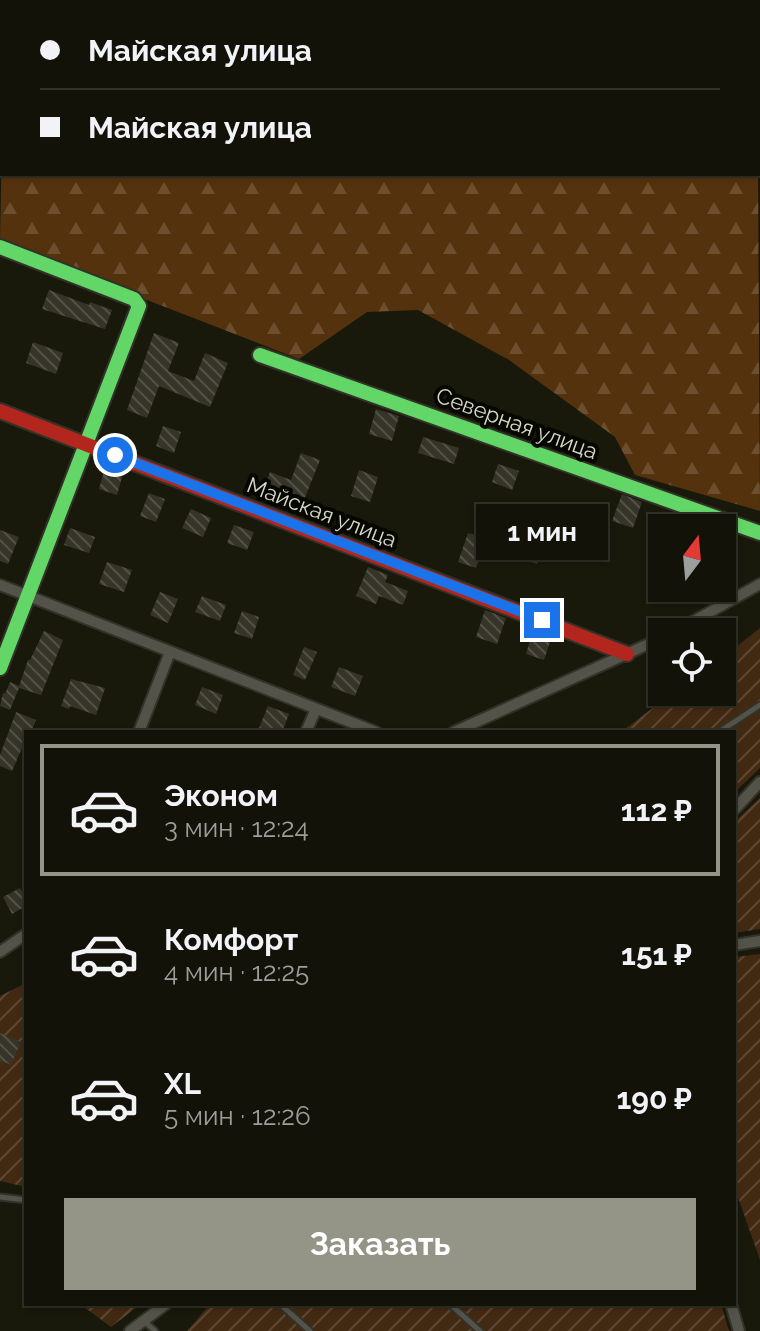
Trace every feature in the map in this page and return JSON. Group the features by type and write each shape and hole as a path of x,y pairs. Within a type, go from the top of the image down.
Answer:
{"street":[{"path":"0,247 138,301 138,310 0,668"},
{"name":"Северная улица","path":"260,355 760,533"},
{"name":"Майская улица","path":"0,411 627,654"},
{"path":"699,618 760,584"},
{"path":"0,585 371,730"},
{"path":"458,730 648,644"},
{"path":"140,730 170,652"},
{"path":"307,730 316,709"},
{"path":"736,808 760,782"},
{"path":"0,952 24,935"},
{"path":"736,945 760,941"},
{"path":"130,1331 163,1306"},
{"path":"732,1306 739,1331"}],"lane":[{"path":"722,730 760,705"},
{"path":"0,1197 24,1200"},
{"path":"282,1306 310,1331"},
{"path":"452,1306 480,1331"},
{"path":"144,1321 155,1331"}],"green space":[{"path":"1,176 758,176 760,511 635,475 615,437 509,360 418,310 367,312 299,359 0,243"}],"shaded area":[{"path":"760,628 760,768 736,791 736,730 624,730 655,706 736,706 736,647"},
{"path":"760,798 760,929 736,933 736,820"},
{"path":"760,954 760,1260 736,1192 736,957"},
{"path":"24,984 24,1187 0,1181 0,996"},
{"path":"83,1306 138,1306 111,1327"},
{"path":"208,1306 722,1306 729,1331 187,1331"}],"building":[{"path":"49,290 112,310 105,329 42,309"},
{"path":"154,333 179,343 168,371 194,381 205,353 228,363 210,407 159,386 147,418 127,410"},
{"path":"33,342 63,353 56,374 26,363"},
{"path":"376,409 399,416 392,441 369,434"},
{"path":"163,426 181,432 174,453 156,446"},
{"path":"423,437 459,448 454,464 418,453"},
{"path":"301,453 320,460 302,505 284,498 286,491 266,483 270,472 291,480"},
{"path":"106,464 124,470 117,495 99,489"},
{"path":"498,464 519,471 512,490 492,482"},
{"path":"359,470 378,477 370,502 351,496"},
{"path":"149,493 165,499 156,522 140,516"},
{"path":"622,494 642,502 633,528 612,521"},
{"path":"191,509 211,518 203,537 182,528"},
{"path":"234,525 254,532 247,550 227,543"},
{"path":"522,526 547,534 537,564 512,556"},
{"path":"70,528 95,537 89,553 64,545"},
{"path":"0,530 19,537 8,564 0,561"},
{"path":"468,533 486,538 476,568 458,562"},
{"path":"107,562 132,570 124,592 99,584"},
{"path":"368,567 388,575 385,582 408,591 403,605 379,596 376,604 356,596"},
{"path":"160,592 178,599 168,623 150,615"},
{"path":"202,596 226,605 220,621 195,612"},
{"path":"485,610 506,618 497,644 476,637"},
{"path":"242,611 259,617 252,639 234,633"},
{"path":"44,631 63,640 41,695 19,688 10,710 0,706 10,682 19,686 28,660"},
{"path":"532,634 551,639 544,660 526,654"},
{"path":"304,647 317,652 305,680 293,675"},
{"path":"339,667 363,676 355,696 331,687"},
{"path":"71,679 105,688 96,715 61,706"},
{"path":"202,687 223,695 216,714 195,705"},
{"path":"268,706 289,714 283,730 259,728"},
{"path":"16,712 36,720 32,730 24,730 24,744 12,771 0,766 0,755"},
{"path":"20,888 24,895 24,907 12,914 3,897"},
{"path":"0,1033 21,1042 11,1065 0,1060"}],"traffic: fast":[{"path":"0,247 134,299 139,306 0,668"},
{"path":"260,355 760,533"}],"traffic: jam":[{"path":"0,411 627,654"}],"route":[{"path":"115,455 542,620"}]}
